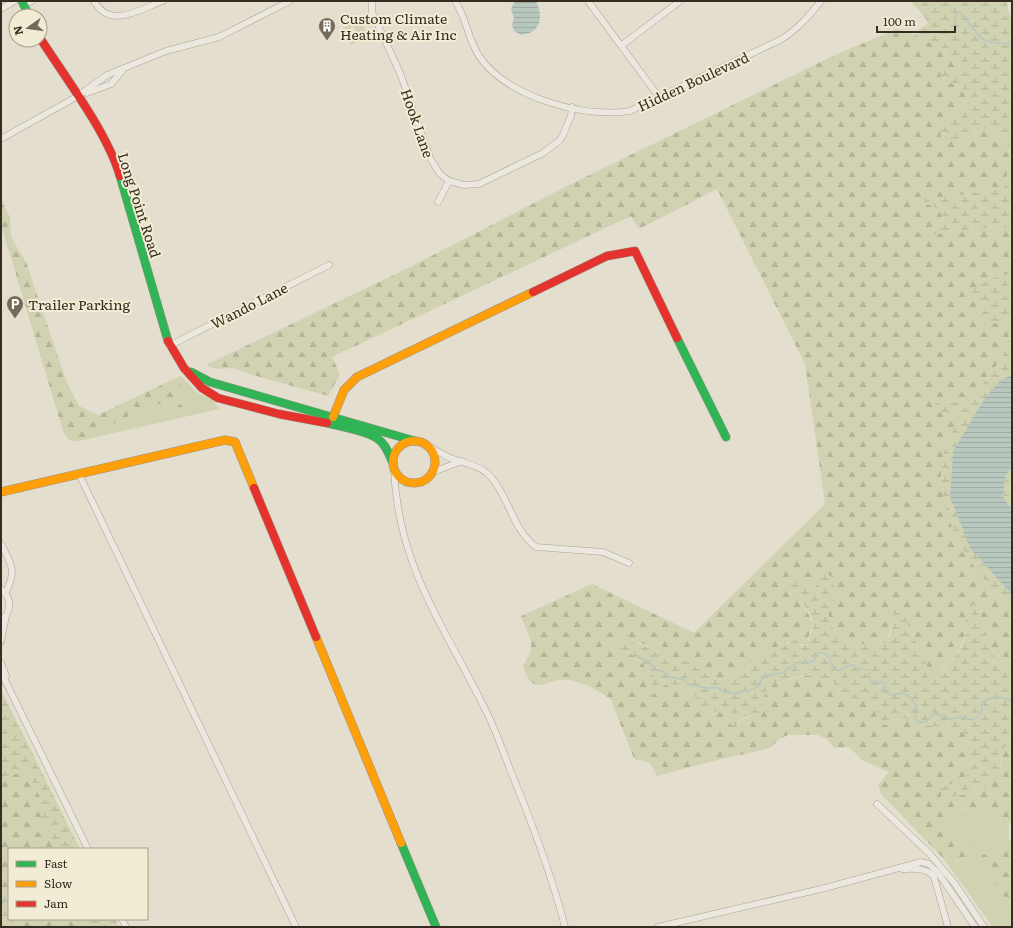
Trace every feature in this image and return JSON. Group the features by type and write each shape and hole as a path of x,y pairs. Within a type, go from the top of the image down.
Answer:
{"street":[{"path":"1,8 15,1"},
{"path":"23,3 32,1"},
{"path":"94,1 104,13 116,17 124,16 163,1"},
{"path":"1,139 78,96 107,75 166,51 219,37 290,1"},
{"name":"Hook Lane","path":"372,1 372,12 400,73 430,158 440,174 449,181"},
{"name":"Hidden Boulevard","path":"455,1 461,9 480,58 490,70 522,92 547,101 591,112 617,113 630,111 794,32 821,1"},
{"path":"588,1 659,97"},
{"path":"622,45 680,1"},
{"name":"Long Point Road","path":"47,48 78,96 117,166 170,346 184,368 202,388 218,398 279,414 325,423 372,435 379,439 385,446 393,465"},
{"path":"78,96 111,84 122,70"},
{"path":"438,202 449,181 464,185 479,184 543,153 559,141 563,135 571,116 572,107"},
{"path":"333,417 346,385 357,377 607,256 635,251 726,437"},
{"name":"Wando Lane","path":"170,346 329,265"},
{"path":"184,368 210,382 428,446 452,459 462,461 486,473 496,485 520,532 536,547 603,552 629,562"},
{"path":"1,492 225,440 230,440 238,445 289,574 436,927"},
{"path":"415,441 401,446 394,455 393,465 400,524 409,557 438,623 486,711 534,826 554,886 565,927"},
{"path":"393,465 402,480 413,484 427,480 433,472 435,459 428,446"},
{"path":"433,472 462,461"},
{"path":"79,474 296,927"},
{"path":"1,544 14,573 12,581 3,591 9,606 2,640"},
{"path":"1,620 6,616"},
{"path":"1,663 24,716"},
{"path":"1,672 24,716 88,848"},
{"path":"876,804 930,853 955,884 984,927"},
{"path":"658,927 898,869 921,862 934,867 975,927"},
{"path":"898,869 920,869 930,872 934,877 948,927"}],"green space":[{"path":"911,1 1007,1 1008,10 1012,18 1012,231 1002,226 968,231 955,230 934,235 925,234 925,231 935,229 943,218 939,209 925,203 924,195 944,197 1004,188 1010,155 1007,144 997,132 985,129 966,138 954,140 941,137 940,128 959,113 970,100 966,91 941,78 940,73 946,68 957,70 960,67 958,63 947,56 940,45 920,40 916,35 918,30 928,24 923,15"},
{"path":"360,20 368,36 360,40 352,24"},
{"path":"350,25 358,41 351,45 343,28"},
{"path":"897,29 916,35 920,40 940,45 947,56 958,63 960,67 957,70 951,70 941,78 966,91 970,100 959,113 949,121 966,138 985,129 997,132 1008,145 1010,163 1004,188 936,198 924,195 925,203 939,209 943,218 935,229 926,231 934,235 955,230 968,231 1002,226 1012,231 1012,272 994,280 990,280 973,301 979,301 985,306 986,311 984,315 992,324 1011,318 1011,333 1002,357 991,374 976,392 958,402 949,401 947,412 955,413 958,420 945,448 941,475 994,591 1012,610 1012,666 1008,670 1003,671 998,666 977,607 968,610 964,637 957,653 944,666 935,671 927,666 899,605 885,643 852,645 841,639 833,629 828,613 834,599 818,588 818,593 803,585 789,592 804,607 813,625 808,638 808,645 788,642 781,649 756,659 746,669 725,684 699,669 687,660 681,661 665,658 648,646 636,642 625,642 610,650 618,650 631,654 640,661 654,677 650,690 654,695 661,687 671,684 686,689 693,694 702,708 728,714 731,725 736,729 742,719 761,715 765,692 771,684 797,677 812,676 820,677 829,681 838,687 840,693 872,699 878,707 876,715 886,725 897,719 904,718 926,726 957,729 971,738 968,773 961,782 954,783 944,788 942,798 956,797 979,790 1001,764 1003,749 1012,740 1012,825 1004,822 994,809 971,808 963,809 957,812 952,816 949,822 948,831 955,837 976,849 962,860 943,858 882,795 878,785 889,772 862,760 849,747 834,748 827,739 818,735 788,735 779,739 770,748 657,776 650,764 644,761 636,760 633,756 611,700 590,687 578,682 559,680 536,685 531,682 523,666 531,651 531,641 521,616 592,584 694,633 825,504 805,364 717,189 639,229 631,216 332,357 340,374 328,396 233,368 216,369 206,365 410,267 565,187 837,54"},
{"path":"1,200 10,217 11,237 26,262 67,383 79,406 98,415 178,377 180,380 180,385 170,389 177,402 185,408 186,411 181,411 155,403 79,441 73,441 67,438 63,431 1,224"},
{"path":"1012,272 1012,320 1011,318 992,324 982,324 979,318 986,311 985,306 979,301 970,300 970,294 984,282"},
{"path":"1012,330 1012,375 1001,380 953,451 950,496 970,548 1012,595 1012,610 976,570 964,551 950,523 943,494 941,478 942,463 946,445 958,420 955,413 939,413 935,403 939,401 958,402 976,392 991,374 1002,357"},
{"path":"181,376 198,393 214,400 219,409 79,441 155,403 181,411 185,408 177,402 170,388 180,380 178,377"},
{"path":"1012,467 1012,509 1003,497 1005,477"},
{"path":"824,573 831,576 834,582 834,599 828,613 833,629 841,639 852,645 885,643 891,633 894,607 899,605 927,666 935,671 945,666 958,653 966,633 968,611 973,604 977,607 998,666 1003,671 1008,670 1012,666 1012,740 1006,745 1002,755 999,773 993,781 980,789 964,795 941,798 941,788 949,784 961,782 968,773 971,738 957,729 925,726 904,718 897,719 886,725 878,723 876,715 878,707 872,699 847,697 840,692 838,687 833,683 825,684 819,679 806,675 771,684 765,692 761,715 744,717 738,722 736,730 731,725 728,714 702,708 693,694 686,689 676,685 666,685 661,687 654,696 650,690 654,677 640,661 631,654 625,652 610,651 626,635 630,641 653,649 663,658 679,661 687,660 699,669 725,683 746,669 765,650 778,649 796,640 801,646 808,645 813,622 805,607 789,592 789,584 795,580 818,593 816,582"},
{"path":"1,690 80,848 56,848 36,805 42,801 27,771 4,777 1,781"},
{"path":"27,771 42,801 36,805 56,848 8,848 8,898 1,894 1,781 4,777"},
{"path":"976,807 994,809 1009,825 1009,839 1007,839 1006,847 983,865 1012,907 1012,927 993,927 943,858 962,860 976,849 955,837 948,831 948,824 952,815 955,813"},
{"path":"1007,839 1012,839 1012,907 983,865 982,855 999,852 1004,848"},
{"path":"1,894 8,898 8,920 14,920 12,927 1,927"},
{"path":"14,920 83,920 89,927 12,927"},
{"path":"83,920 116,920 119,927 89,927"}],"shaded area":[{"path":"515,1 536,1 540,13 539,23 537,28 528,34 521,35 514,31 512,25 514,18 511,9"},
{"path":"1012,375 1012,467 1005,477 1003,497 1012,509 1012,595 970,548 950,496 953,451 985,398 1001,380"}],"waterway":[{"path":"957,28 955,18 957,12 961,13 982,39 989,42 1012,44"},
{"path":"637,657 647,660 656,670 662,671 670,677 685,680 688,684 706,688 718,688 725,692 736,693 759,686 763,676 782,673 798,662 814,662 816,653 824,653 830,659 834,669 839,670 852,665 867,670 869,671 870,681 884,683 886,692 891,695 903,693 911,698 917,707 915,719 919,722 926,722 933,715 938,714 949,719 961,717 973,720 981,714 983,702 986,700 1005,698 1012,702"},
{"path":"1,904 8,900"}],"traffic: fast":[{"path":"22,1 25,8"},
{"path":"120,176 168,341"},
{"path":"677,338 726,437"},
{"path":"191,372 210,382 415,441"},
{"path":"327,423 361,431 373,436 381,441 393,463"},
{"path":"401,843 436,927"}],"traffic: slow":[{"path":"333,417 344,390 357,377 533,292"},
{"path":"1,492 225,440 235,442 254,488"},
{"path":"410,441 418,441 426,444 432,450 435,462 432,474 426,480 418,483 410,483 402,480 396,474 393,466 393,458 396,450 402,444 410,441"},
{"path":"316,637 401,843"}],"traffic: jam":[{"path":"47,48 96,123 106,141 120,176"},
{"path":"533,292 607,256 635,251 677,338"},
{"path":"168,341 184,368 202,388 218,398 279,414 327,423"},
{"path":"254,488 316,637"}],"place":[{"name":"Custom Climate Heating & Air Inc","path":"327,41"},
{"name":"Trailer Parking","path":"15,319"}]}
